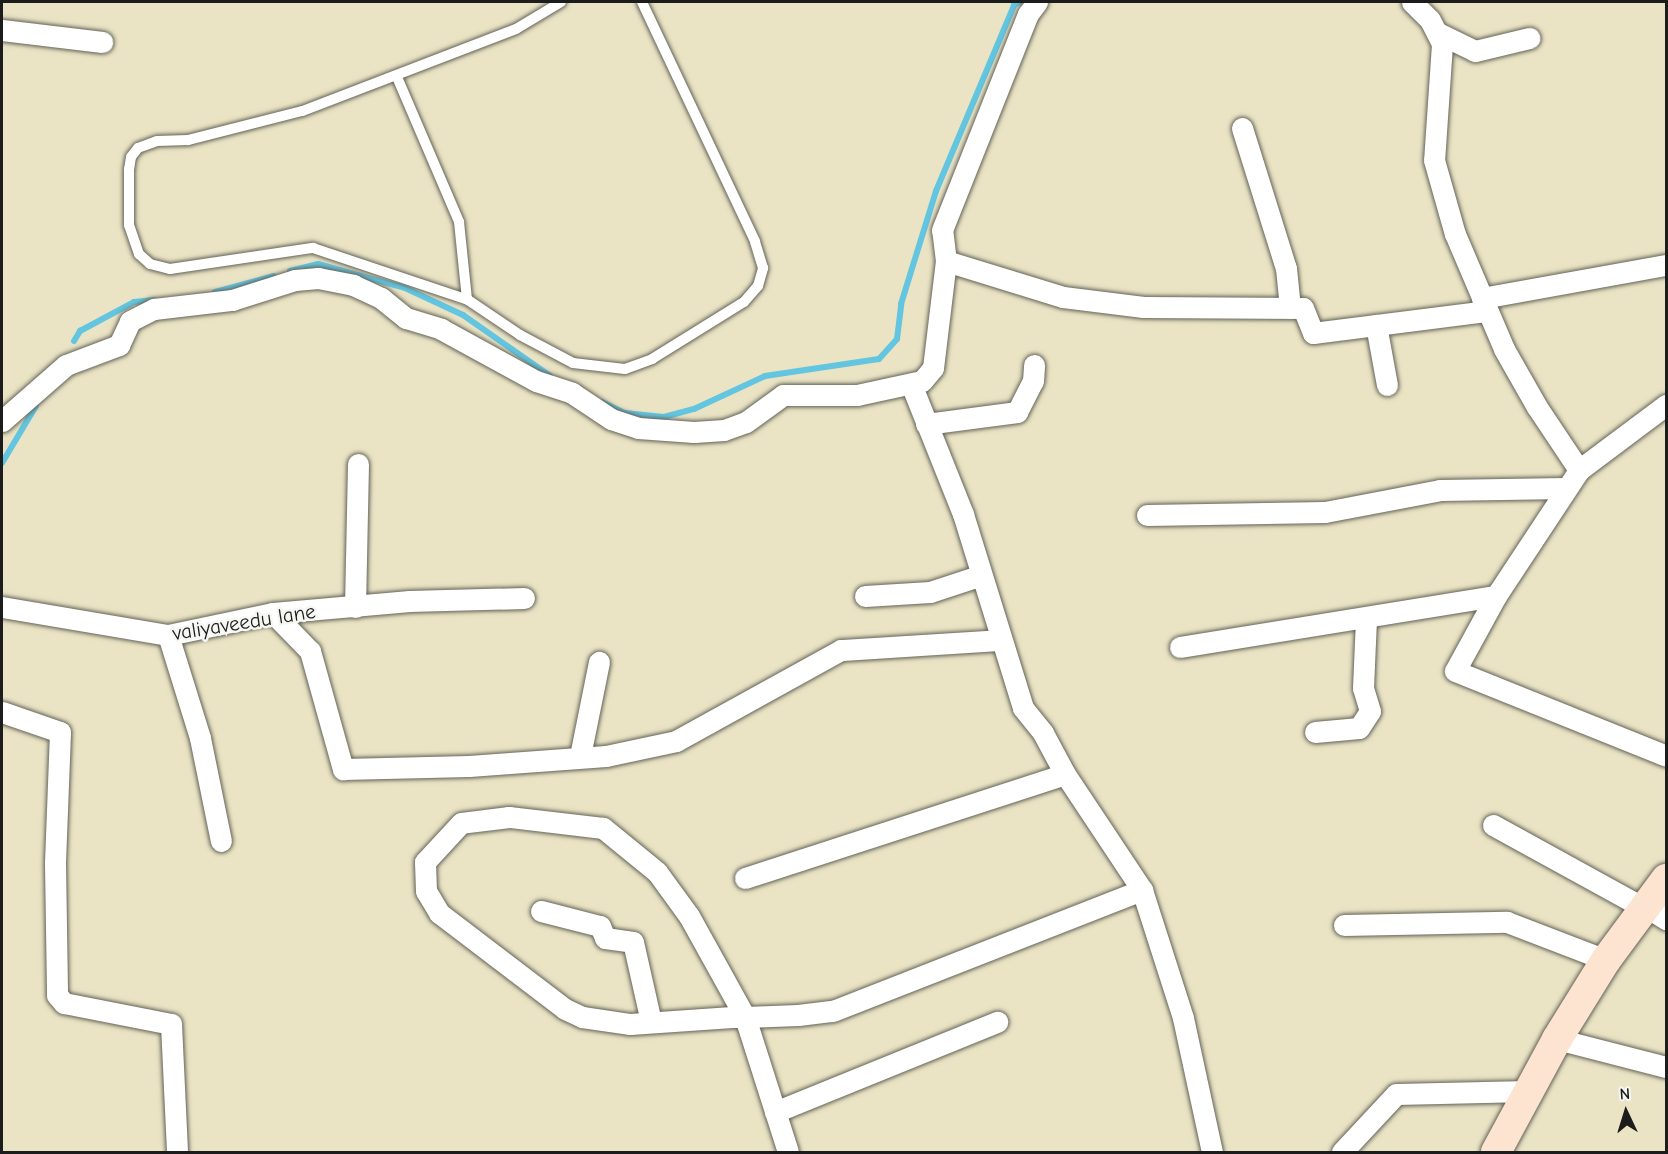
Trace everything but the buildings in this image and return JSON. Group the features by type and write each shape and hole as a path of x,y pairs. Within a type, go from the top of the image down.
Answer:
{"main road":[{"path":"1496,1152 1557,1039 1606,960 1652,911 1666,879"}],"street":[{"path":"2,422 66,365 119,345 130,321 154,309 232,300 286,282 318,278 353,285 381,298 406,318 441,330 536,381 572,393 611,419 638,428 724,430 746,422 783,395 857,395 922,381 933,368 946,261 942,230 1028,14 1036,2"},
{"path":"1412,2 1438,33 1442,44 1441,104 1434,159 1455,234 1485,304 1537,407 1579,470"},
{"path":"2,30 102,42"},
{"path":"1438,33 1474,51 1529,38"},
{"path":"1242,128 1286,268 1290,308"},
{"path":"946,261 1063,297 1143,307 1303,308 1313,333 1376,325 1666,266"},
{"path":"1376,325 1387,385"},
{"path":"926,424 1017,412 1033,381 1034,365"},
{"path":"911,384 963,514 980,576 1023,708 1044,733 1065,774 1142,890 1183,1018 1212,1152"},
{"path":"1666,405 1579,470 1496,596 1455,671 1666,756"},
{"path":"355,607 358,464"},
{"path":"1147,514 1325,512 1440,490 1566,488"},
{"path":"865,596 930,592 980,576"},
{"path":"1180,647 1366,619 1496,596"},
{"name":"valiyaveedu lane","path":"2,607 168,635 273,613 355,607 409,600 524,598"},
{"path":"273,613 310,651 343,769 469,766 580,756 606,756 676,741 841,650 1000,640"},
{"path":"1315,732 1359,728 1370,711 1363,688 1366,619"},
{"path":"168,635 200,738 221,841"},
{"path":"580,756 599,662"},
{"path":"2,712 60,732 55,863 57,995 64,1003 171,1023 177,1152"},
{"path":"746,878 1065,774"},
{"path":"788,1152 745,1017 689,916 657,872 603,828 508,818 461,823 425,862 426,891 439,913 565,1009 602,1022 651,1022 745,1017 833,1011 1142,890"},
{"path":"1493,825 1652,911"},
{"path":"541,911 600,926 605,938 633,942 651,1022"},
{"path":"1344,925 1507,922 1606,960"},
{"path":"774,1112 997,1023"},
{"path":"1557,1039 1666,1066"},
{"path":"1342,1152 1396,1094 1528,1091"}],"lane":[{"path":"561,2 516,29 397,77 302,111 188,140 157,141 138,148 131,157 129,169 132,241 150,264 170,270 313,248 467,300 520,335 573,363 625,369 661,354 744,302 758,286 763,268 755,242 642,2"},
{"path":"397,77 459,222 467,300"}],"waterway":[{"path":"602,402 625,413 664,417 694,409 765,376 879,359 897,339 901,304 936,191 1014,5 1020,2"},
{"path":"290,271 318,264 405,288 463,315 550,376"},
{"path":"215,292 274,276"},
{"path":"74,341 80,331 134,302 154,300"},
{"path":"2,463 36,406"}]}
